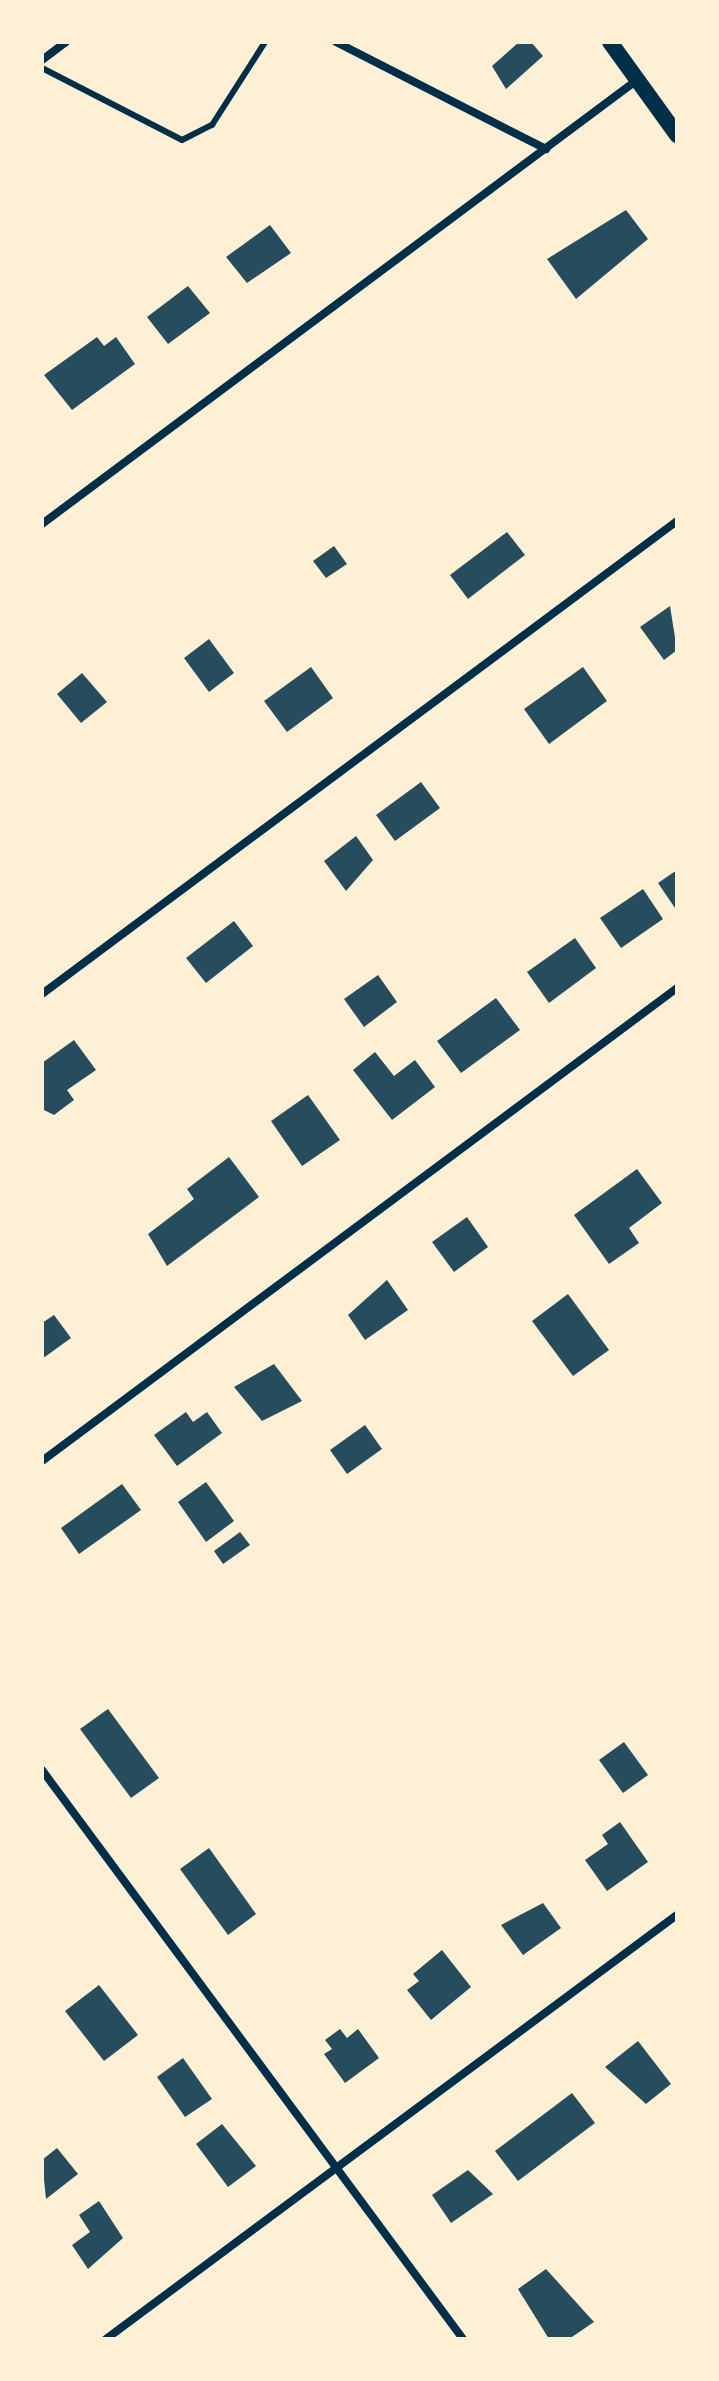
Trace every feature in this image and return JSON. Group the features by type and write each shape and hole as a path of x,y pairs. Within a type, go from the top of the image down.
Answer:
{"main road":[{"path":"610,42 677,135"}],"street":[{"path":"42,60 66,42"},
{"path":"336,42 546,149"},
{"path":"42,524 638,80"},
{"path":"42,994 677,521"},
{"path":"42,1461 677,988"},
{"path":"42,1770 463,2339"},
{"path":"106,2339 677,1915"}],"lane":[{"path":"42,68 182,140 212,125 265,42"}],"building":[{"path":"519,42 531,42 543,56 506,89 492,66"},
{"path":"626,210 648,239 576,299 547,259"},
{"path":"270,225 291,253 247,283 226,257"},
{"path":"188,286 210,313 168,344 147,317"},
{"path":"97,337 104,346 116,337 135,364 72,410 44,375"},
{"path":"507,532 525,555 468,599 450,575"},
{"path":"334,546 347,564 326,578 313,561"},
{"path":"670,606 677,650 664,660 640,627"},
{"path":"209,639 234,673 209,692 184,658"},
{"path":"311,667 333,698 287,732 264,701"},
{"path":"583,667 607,701 549,744 524,709"},
{"path":"82,673 107,702 81,723 57,694"},
{"path":"421,782 440,808 395,841 376,815"},
{"path":"356,836 373,860 346,891 324,861"},
{"path":"677,870 677,911 658,883"},
{"path":"643,889 663,919 621,948 600,918"},
{"path":"234,921 253,946 206,983 186,958"},
{"path":"575,938 596,968 549,1003 527,972"},
{"path":"378,975 397,1002 364,1027 344,999"},
{"path":"496,998 520,1030 461,1073 437,1041"},
{"path":"74,1040 96,1070 67,1090 74,1100 54,1115 42,1109 42,1063"},
{"path":"375,1052 394,1076 415,1060 435,1087 392,1120 353,1070"},
{"path":"308,1095 340,1140 302,1166 271,1121"},
{"path":"229,1157 259,1197 167,1266 148,1234 194,1199 187,1189"},
{"path":"637,1169 662,1203 629,1228 639,1243 609,1264 574,1215"},
{"path":"467,1217 488,1247 454,1272 432,1242"},
{"path":"387,1280 408,1310 365,1340 348,1315"},
{"path":"568,1294 609,1350 573,1376 532,1321"},
{"path":"54,1315 71,1338 42,1359 42,1323"},
{"path":"274,1364 302,1401 262,1421 234,1387"},
{"path":"186,1412 193,1422 207,1412 222,1433 177,1466 154,1435"},
{"path":"365,1425 382,1449 347,1474 330,1450"},
{"path":"206,1482 234,1521 206,1542 178,1502"},
{"path":"122,1484 141,1510 79,1554 61,1528"},
{"path":"240,1532 250,1545 223,1564 214,1551"},
{"path":"108,1709 159,1778 131,1798 80,1729"},
{"path":"624,1742 648,1775 623,1793 599,1760"},
{"path":"620,1822 648,1862 607,1891 585,1860 608,1844 602,1835"},
{"path":"209,1848 256,1914 228,1935 180,1869"},
{"path":"543,1903 561,1928 523,1955 501,1925"},
{"path":"442,1950 471,1987 431,2020 407,1990 419,1981 413,1974"},
{"path":"99,1985 138,2035 104,2061 65,2011"},
{"path":"340,2029 347,2038 358,2029 379,2058 345,2083 324,2054 332,2049 325,2040"},
{"path":"638,2041 671,2084 646,2104 605,2067"},
{"path":"183,2058 212,2099 185,2117 157,2077"},
{"path":"572,2093 595,2123 518,2181 495,2151"},
{"path":"222,2124 256,2166 228,2187 196,2144"},
{"path":"57,2148 78,2174 46,2199 42,2160"},
{"path":"468,2170 493,2194 451,2223 432,2195"},
{"path":"99,2201 123,2238 88,2269 72,2245 90,2232 79,2215"},
{"path":"546,2269 594,2322 569,2339 549,2339 518,2289"}]}
